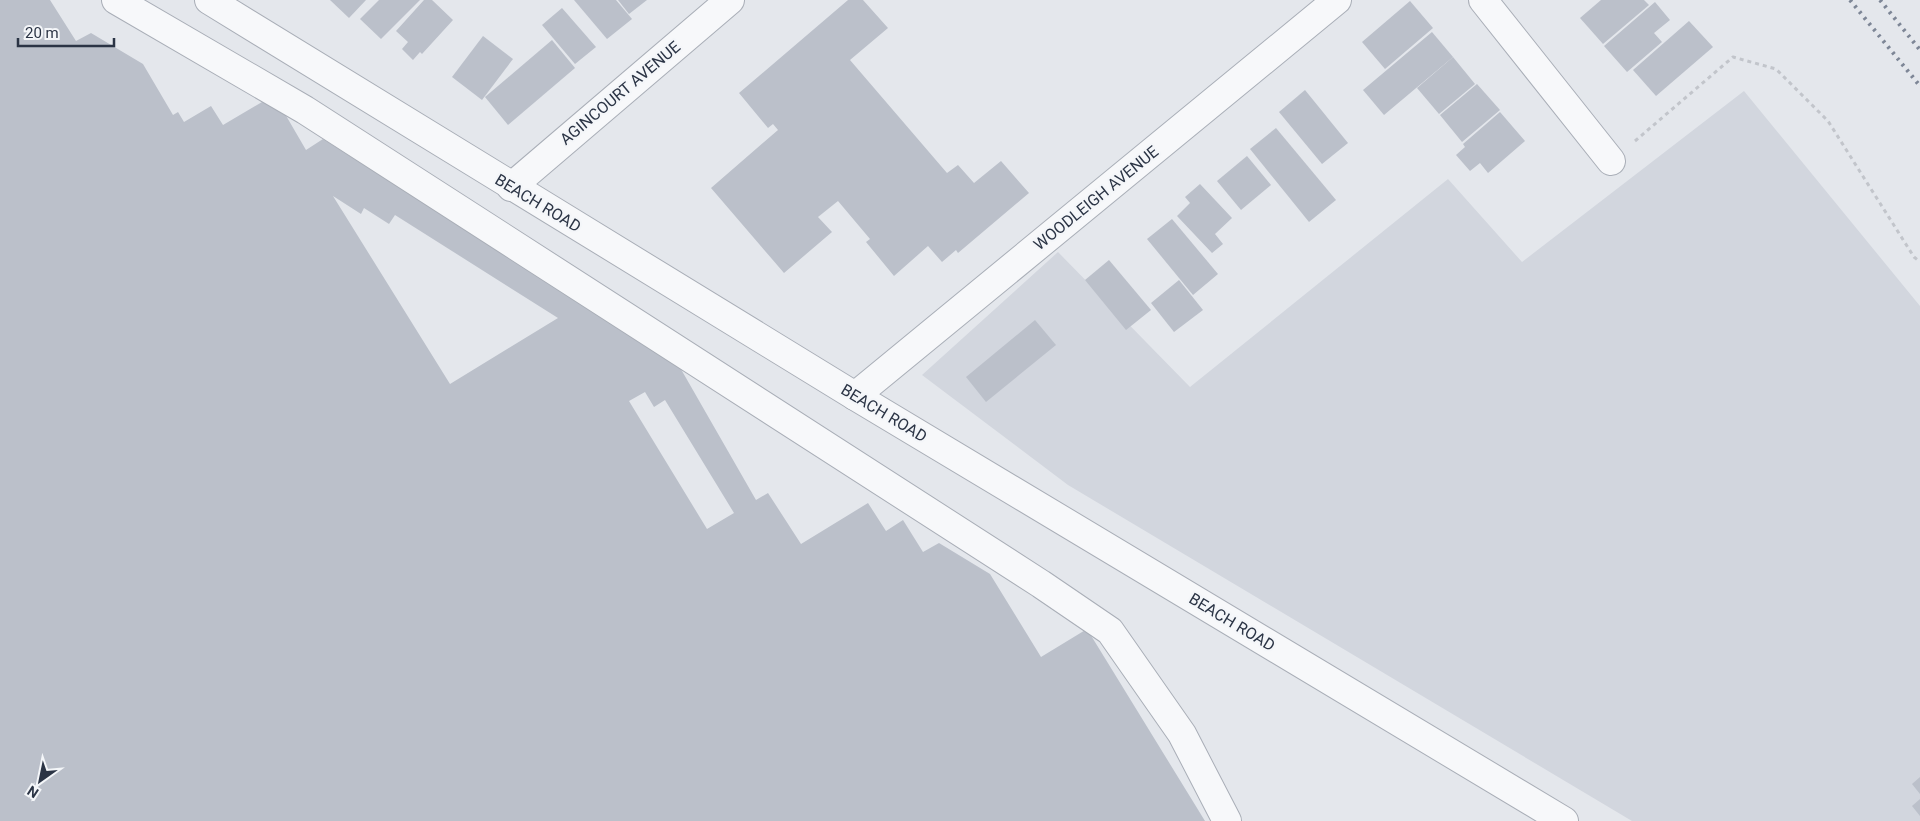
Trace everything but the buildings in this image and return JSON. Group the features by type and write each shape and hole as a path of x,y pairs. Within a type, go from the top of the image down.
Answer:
{"street":[{"path":"116,0 305,110 1024,573 1110,632 1182,734 1227,821"},
{"name":"BEACH ROAD","path":"209,0 511,187 1553,818"},
{"name":"AGINCOURT AVENUE","path":"511,187 730,0"},
{"name":"WOODLEIGH AVENUE","path":"855,396 1337,0"},
{"path":"1483,0 1612,162"}],"path":[{"path":"1612,162 1733,57 1776,69 1828,121 1914,257 1920,262"}],"shaded area":[{"path":"1744,91 1920,306 1920,821 1632,821 1068,485 922,375 1058,252 1190,387 1448,179 1522,262"}],"railway":[{"path":"1850,0 1920,86"},
{"path":"1880,0 1920,50"}]}
